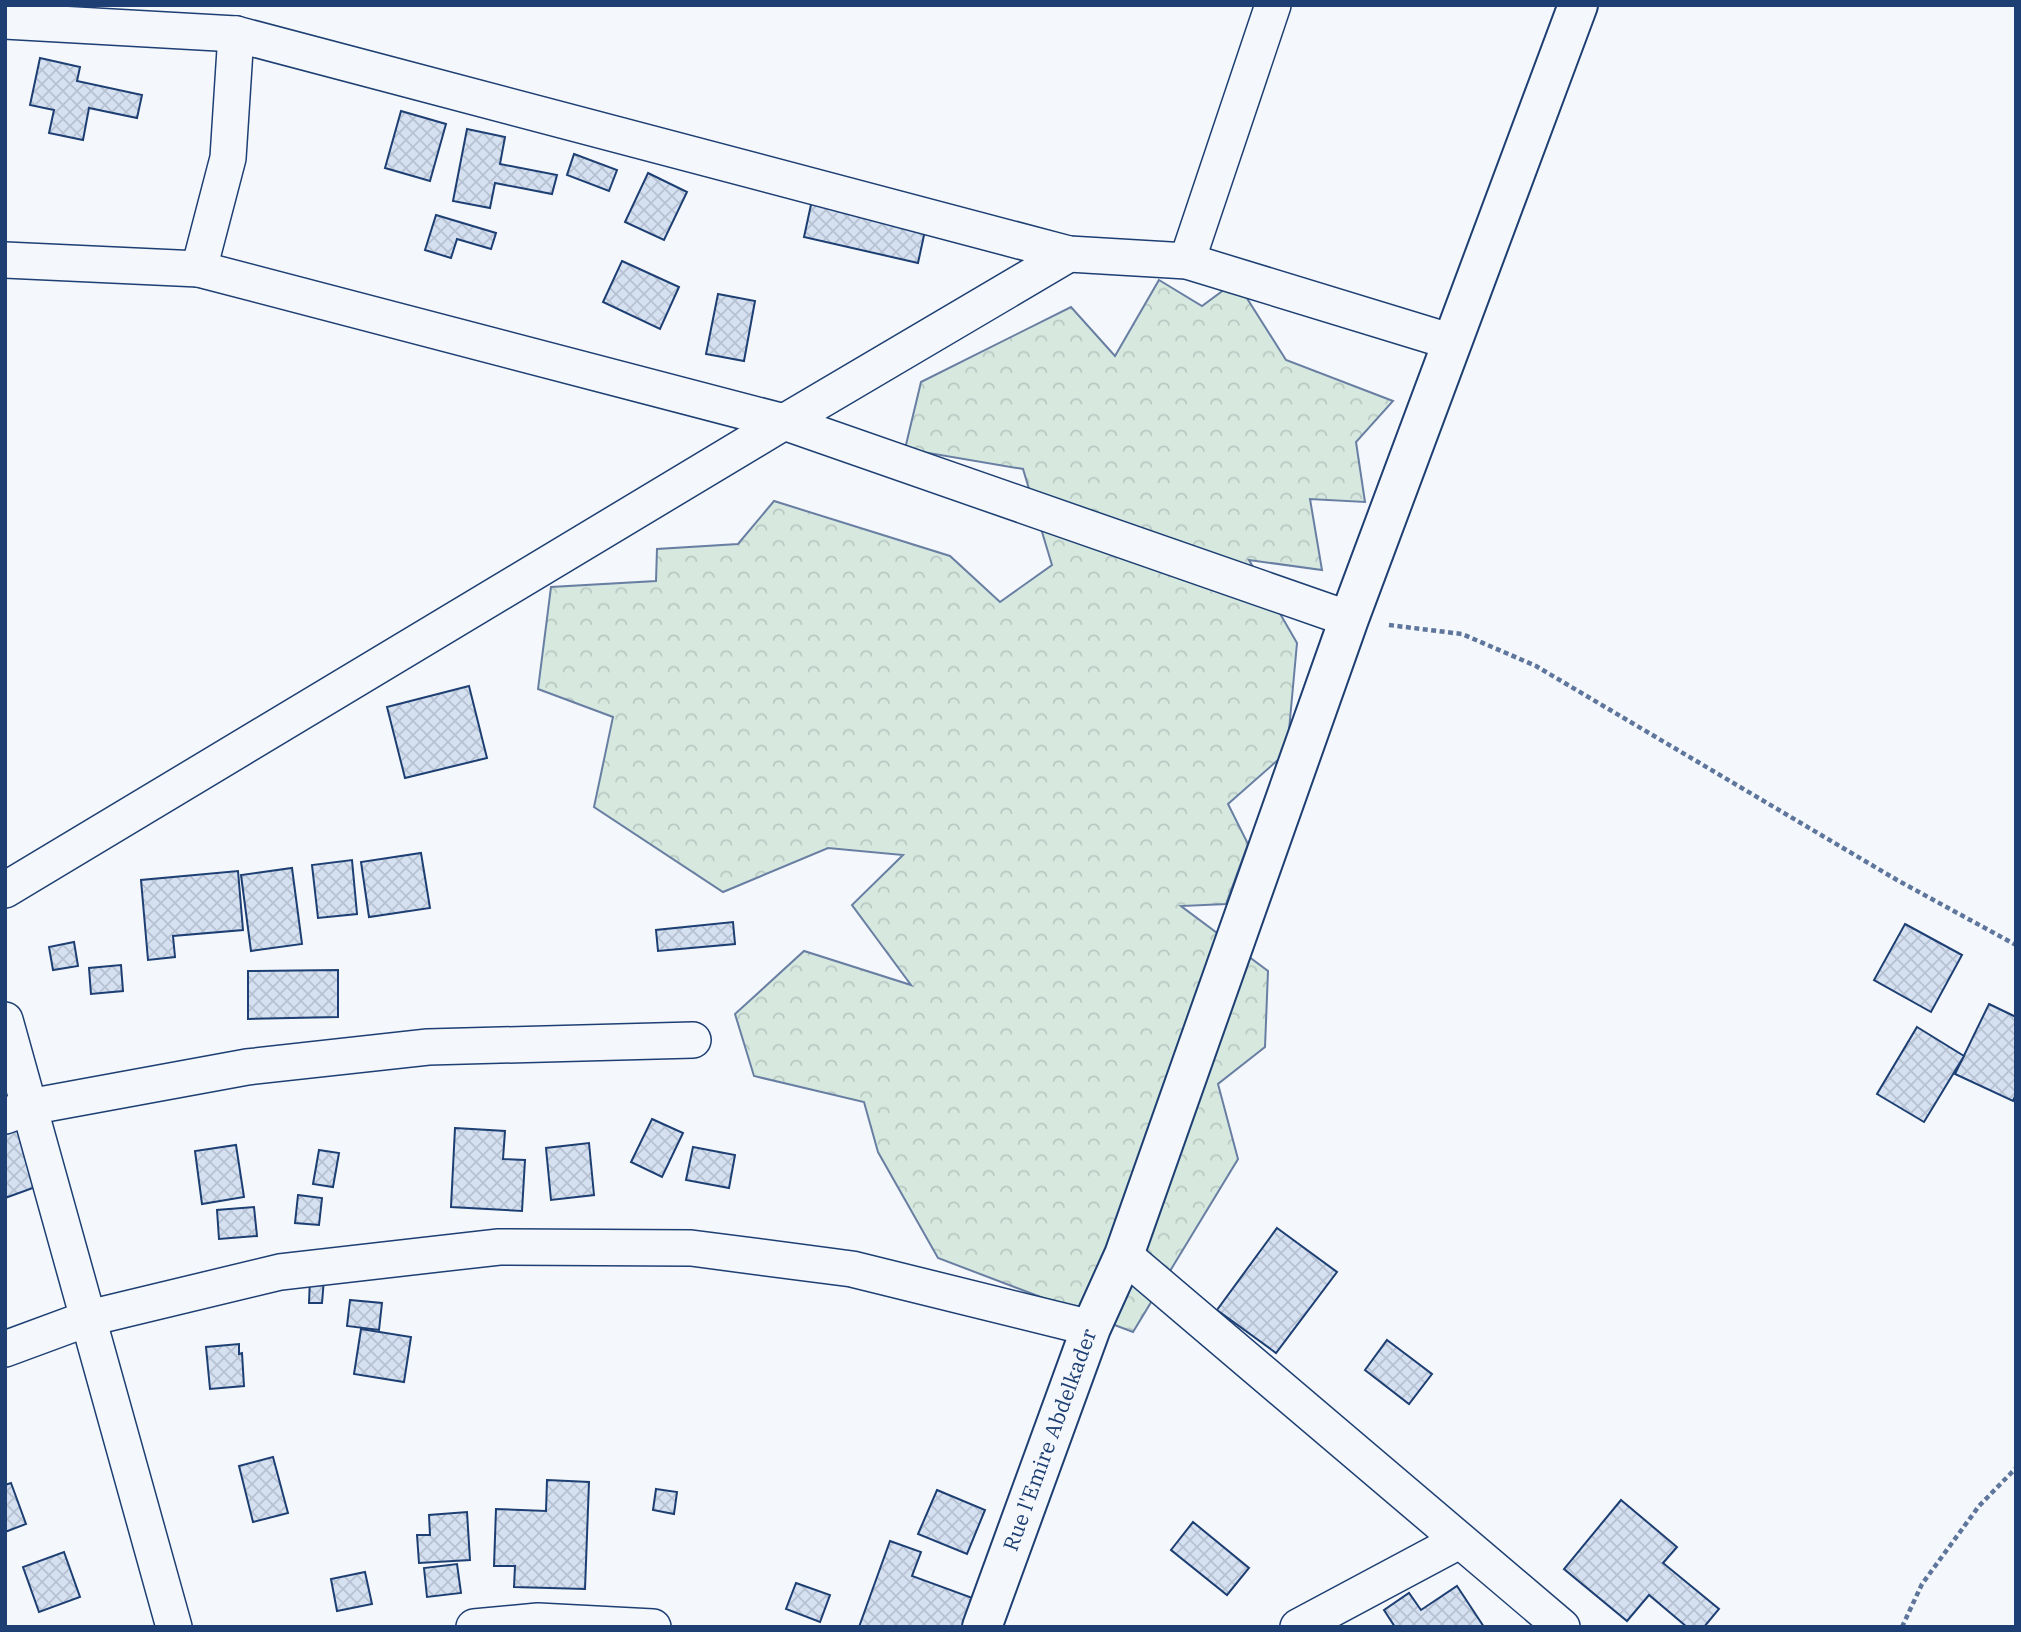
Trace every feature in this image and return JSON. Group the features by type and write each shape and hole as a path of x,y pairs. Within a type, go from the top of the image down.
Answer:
{"main road":[{"name":"Rue l'Emire Abdelkader","path":"982,1627 1091,1328 1124,1255 1349,619 1578,5"}],"street":[{"path":"1187,261 1273,5"},
{"path":"5,21 236,34 1069,254 1187,261 1452,342"},
{"path":"199,270 228,158 236,34"},
{"path":"5,890 1069,254"},
{"path":"5,260 199,270 784,422 1349,619"},
{"path":"5,1020 17,1111 89,1318 174,1627"},
{"path":"17,1111 247,1068 428,1047 693,1040"},
{"path":"5,1349 89,1318 280,1272 499,1247 691,1248 852,1269 1091,1328"},
{"path":"1124,1255 1562,1627"},
{"path":"1298,1627 1459,1541"},
{"path":"474,1627 538,1621 653,1627"}],"path":[{"path":"1349,619 1462,634 1536,666 1896,880 2016,946"},
{"path":"1902,1627 1922,1584 1979,1506 2016,1468"}],"green space":[{"path":"1159,280 1202,306 1236,281 1286,360 1393,401 1356,442 1365,502 1310,499 1322,570 1249,560 1297,643 1287,752 1228,804 1248,844 1226,904 1181,906 1268,971 1265,1047 1218,1084 1238,1159 1133,1332 938,1258 878,1152 864,1102 754,1076 735,1014 804,951 911,985 852,905 903,855 828,848 723,892 594,807 613,717 538,689 551,587 656,581 657,549 738,544 774,501 950,556 1000,602 1052,565 1023,469 905,449 921,382 1071,307 1115,356"}],"building":[{"path":"40,58 80,67 77,81 142,95 137,118 89,108 83,140 49,133 54,110 30,105"},
{"path":"401,111 446,124 430,181 385,168"},
{"path":"467,129 505,137 500,164 557,175 552,194 495,183 490,208 453,201"},
{"path":"574,154 617,170 609,191 567,175"},
{"path":"648,173 687,192 664,240 625,222"},
{"path":"812,200 926,226 918,263 804,237"},
{"path":"436,215 496,233 491,249 457,239 451,258 425,250"},
{"path":"622,261 679,287 660,329 603,302"},
{"path":"718,294 755,301 744,361 706,354"},
{"path":"469,686 487,758 405,778 387,707"},
{"path":"421,853 430,908 369,917 361,862"},
{"path":"352,860 357,914 318,918 312,865"},
{"path":"292,868 302,944 251,951 241,875"},
{"path":"238,871 243,930 173,936 175,957 148,960 141,880"},
{"path":"733,922 735,944 658,951 656,930"},
{"path":"1905,924 1962,955 1931,1012 1874,980"},
{"path":"74,942 78,966 53,970 49,947"},
{"path":"121,965 123,991 91,994 89,968"},
{"path":"338,970 338,1017 248,1019 248,971"},
{"path":"1989,1004 2016,1017 2016,1094 2013,1101 1955,1074"},
{"path":"1917,1027 1964,1056 1924,1122 1877,1094"},
{"path":"652,1119 683,1133 662,1177 631,1162"},
{"path":"21,1123 44,1184 5,1198 5,1129"},
{"path":"455,1128 505,1131 503,1159 525,1160 522,1211 451,1207"},
{"path":"589,1143 594,1195 551,1200 546,1148"},
{"path":"236,1145 244,1197 202,1204 195,1151"},
{"path":"693,1147 735,1155 729,1188 686,1180"},
{"path":"319,1150 339,1153 333,1187 313,1184"},
{"path":"298,1195 322,1198 319,1225 295,1223"},
{"path":"254,1207 257,1236 219,1239 217,1210"},
{"path":"1277,1228 1337,1272 1276,1353 1217,1310"},
{"path":"310,1278 324,1279 322,1303 309,1303"},
{"path":"350,1300 382,1303 379,1330 347,1326"},
{"path":"361,1329 411,1337 404,1382 354,1374"},
{"path":"1387,1340 1432,1374 1409,1404 1365,1370"},
{"path":"239,1344 244,1386 210,1389 206,1347"},
{"path":"273,1457 288,1513 253,1522 239,1466"},
{"path":"547,1480 589,1482 585,1589 514,1587 515,1566 494,1566 496,1509 546,1511"},
{"path":"11,1483 26,1524 5,1532 5,1485"},
{"path":"656,1489 677,1492 674,1514 653,1510"},
{"path":"937,1490 985,1510 967,1554 918,1534"},
{"path":"1621,1500 1677,1547 1663,1563 1719,1609 1704,1627 1687,1627 1649,1595 1627,1621 1564,1569"},
{"path":"467,1512 470,1560 419,1563 417,1535 430,1535 429,1515"},
{"path":"1193,1522 1249,1568 1227,1595 1171,1550"},
{"path":"890,1541 921,1552 912,1576 978,1600 969,1627 859,1627"},
{"path":"64,1552 80,1597 39,1612 23,1567"},
{"path":"457,1564 461,1593 427,1597 424,1568"},
{"path":"365,1572 372,1604 337,1611 331,1579"},
{"path":"796,1583 830,1595 820,1622 786,1609"},
{"path":"1457,1586 1484,1627 1395,1627 1384,1610 1409,1593 1421,1610"}]}
